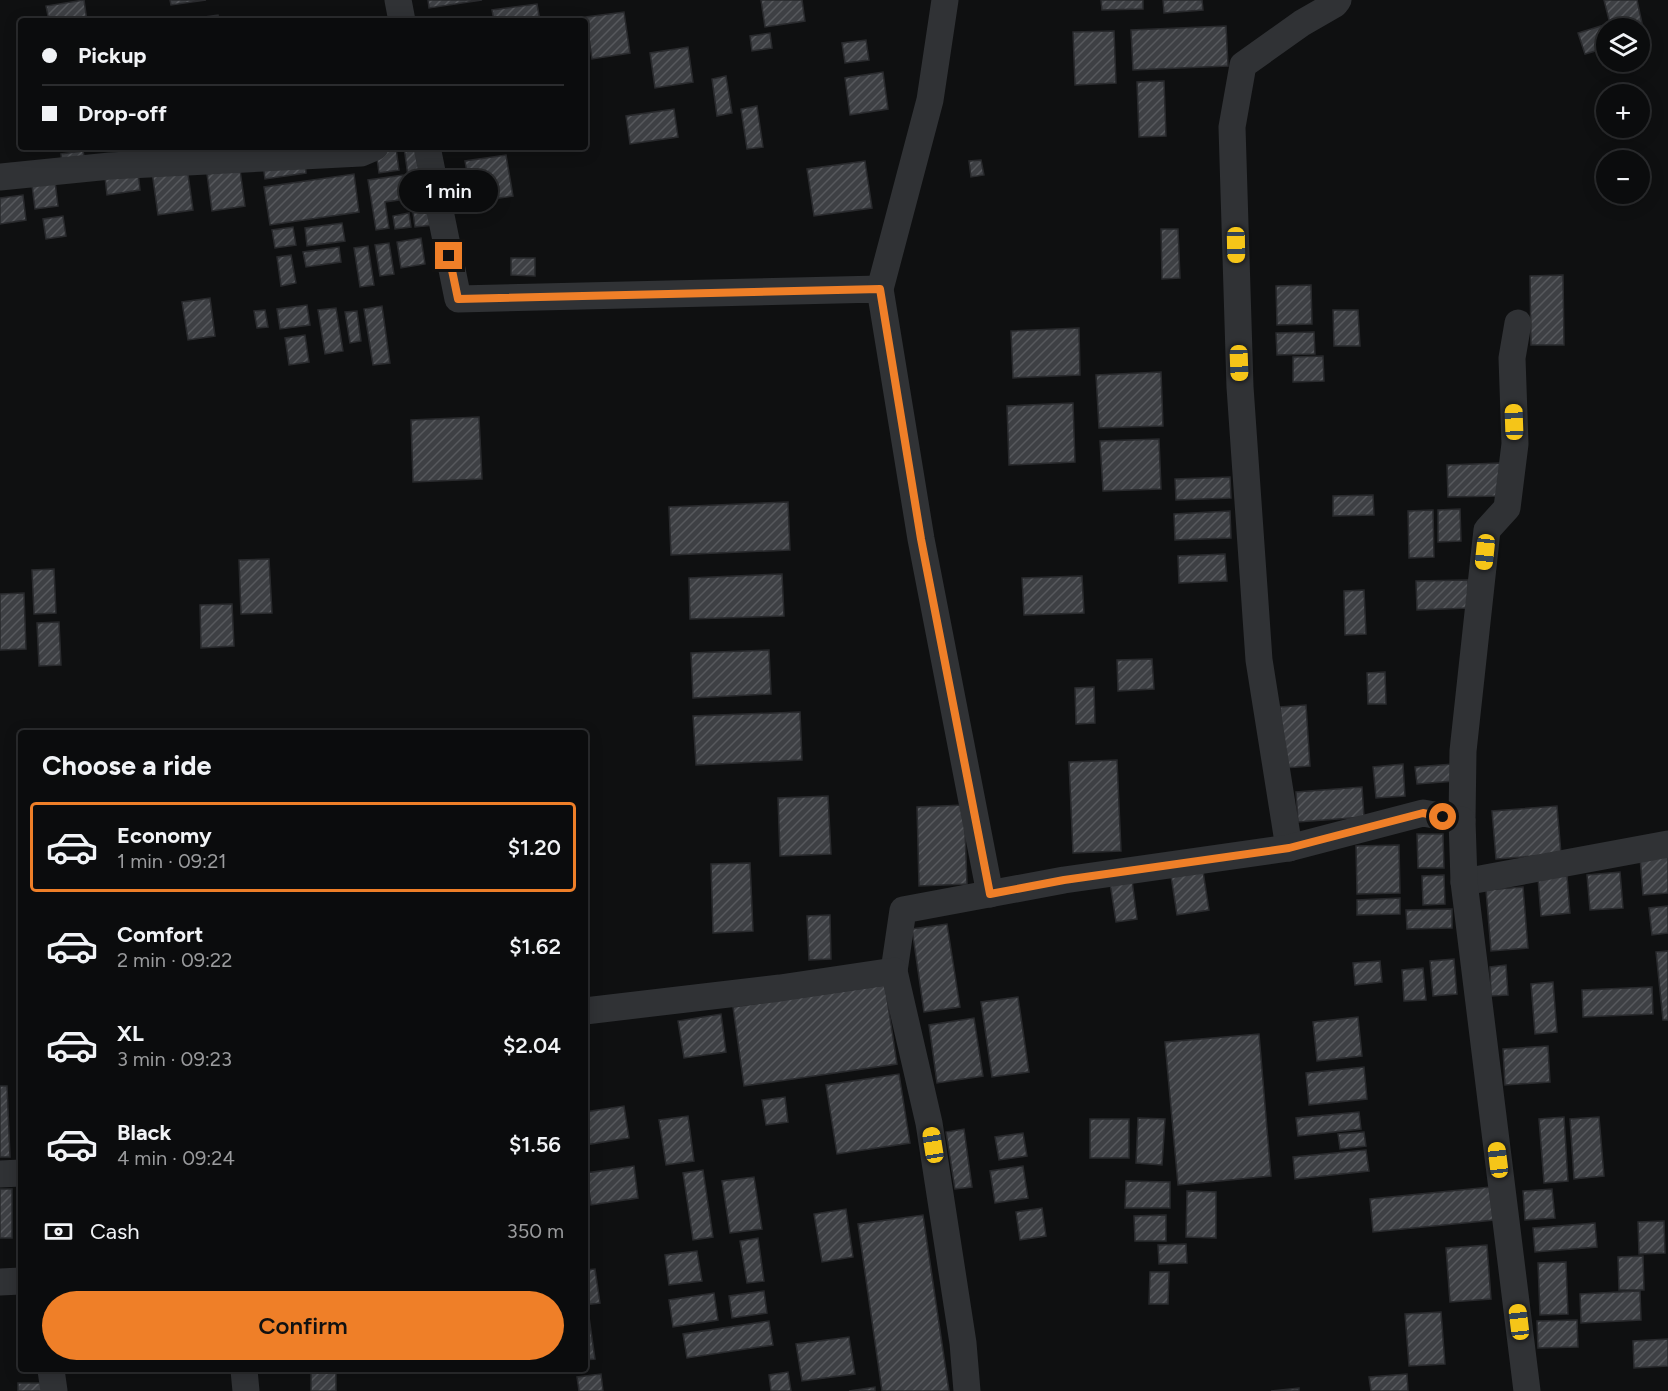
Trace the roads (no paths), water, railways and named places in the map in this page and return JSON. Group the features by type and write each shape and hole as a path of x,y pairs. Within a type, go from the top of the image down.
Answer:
{"street":[{"path":"398,0 401,18"},
{"path":"945,0 930,100 880,289 921,539 990,894"},
{"path":"1289,848 1259,660 1240,387 1233,127 1243,65 1338,0"},
{"path":"0,177 110,166 361,153 368,150"},
{"path":"428,150 458,299 880,289"},
{"path":"1518,323 1512,358 1515,444 1507,508 1487,530 1463,751 1462,820 1464,882 1527,1391"},
{"path":"967,1391 963,1343 929,1123 894,971 903,910 1064,880 1289,848 1423,813 1462,820"},
{"path":"1464,882 1668,844"},
{"path":"588,1011 780,988 894,971"},
{"path":"0,1282 18,1281"},
{"path":"51,1372 54,1391"},
{"path":"244,1372 246,1391"}]}
